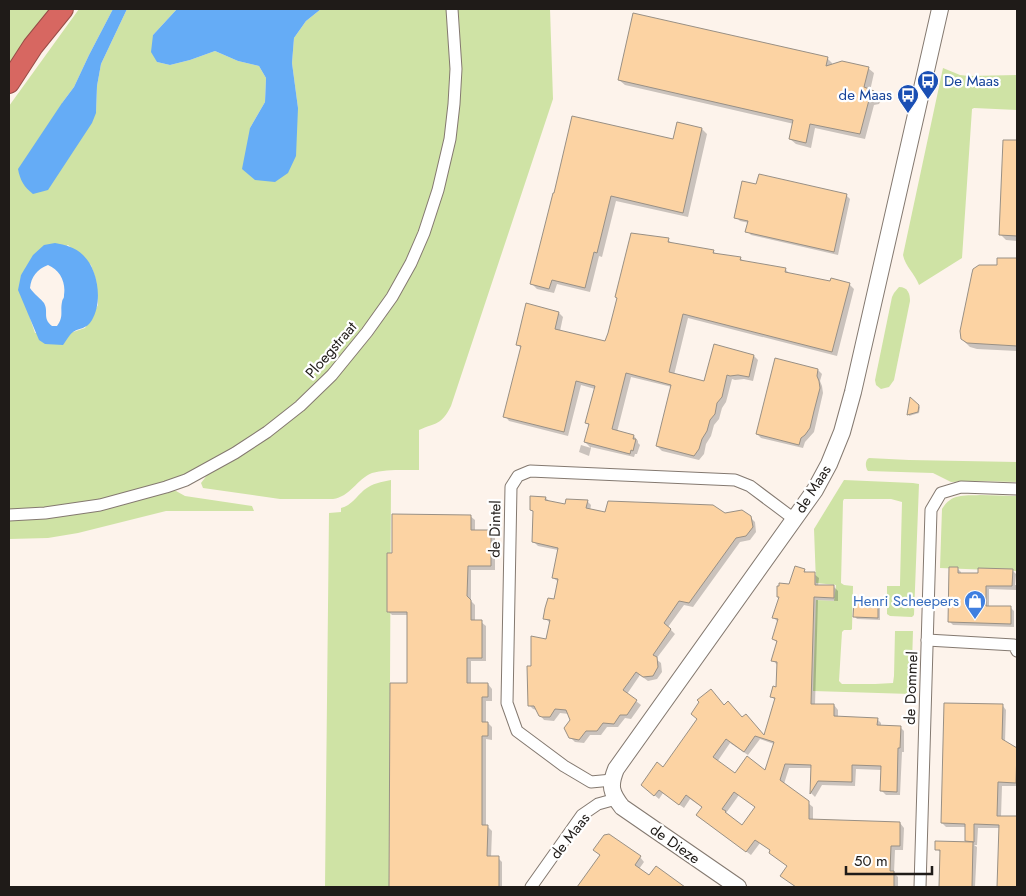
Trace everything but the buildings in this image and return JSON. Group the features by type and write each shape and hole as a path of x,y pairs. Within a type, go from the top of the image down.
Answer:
{"highway":[{"path":"9,83 34,46 63,9"}],"street":[{"name":"Ploegstraat","path":"9,514 45,513 100,505 186,480 235,453 267,432 300,406 332,375 367,332 392,297 411,263 424,233 438,190 450,140 456,69 452,9"},
{"name":"de Maas","path":"612,780 616,769 815,490 829,464 842,432 853,392 940,9"},
{"name":"de Dintel","path":"612,780 591,782 564,766 517,731 507,703 511,487 518,476 530,471 735,480 750,486 794,519"},
{"name":"de Dommel","path":"920,887 931,510 941,493 961,487 1017,489"},
{"path":"927,640 1014,645 1017,651"},
{"path":"612,780 612,791 616,799"},
{"name":"de Maas","path":"531,887 582,815 598,804 616,799"},
{"name":"de Dieze","path":"616,799 622,807 738,887"}],"green space":[{"path":"9,9 50,9 9,67"},
{"path":"79,9 113,9 74,87 62,103 96,113 97,86 101,64 127,9 177,9 153,35 157,62 170,65 215,51 238,61 259,66 266,78 265,102 250,128 298,108 292,63 294,38 306,21 321,9 448,9 452,68 446,139 435,188 420,232 389,294 330,372 264,428 204,466 168,482 98,502 45,509 9,510 9,106","holes":["68,245 91,265 96,280 98,305 85,328 73,332 35,333 21,275"]},
{"path":"457,9 550,9 553,99 451,406 441,420 419,430 419,470 389,470 372,473 344,495 333,499 280,499 203,488 201,483 208,474 336,378 372,336 397,299 429,234 460,68 459,16"},
{"path":"943,68 960,75 969,76 1017,75 1017,110 972,109 962,258 919,285 903,255"},
{"path":"899,287 905,288 908,291 910,301 894,380 889,387 881,389 876,385 875,380 892,297"},
{"path":"869,458 1017,462 1017,482 951,482 933,473 868,471 866,464"},
{"path":"391,480 389,887 325,887 329,513 341,512 341,508 351,503 367,488 377,483"},
{"path":"844,480 919,484 914,615 912,617 890,616 887,614 887,586 900,586 902,502 891,499 844,499 843,501 841,583 853,586 852,629 842,632 839,681 842,684 893,683 895,631 913,631 911,694 813,691 816,600 834,601 836,585 816,583 814,529"},
{"path":"172,491 185,496 252,506 254,511 166,511 78,533 48,538 9,539 9,519"},
{"path":"958,496 1017,496 1017,571 940,568 942,509 950,500"}],"water":[{"path":"113,9 127,9 101,64 97,86 96,113 92,123 48,190 33,194 23,183 18,169 74,87"},
{"path":"177,9 321,9 306,21 294,38 292,63 298,108 296,156 288,173 275,182 255,180 242,169 250,128 265,102 266,78 259,66 238,61 215,51 170,65 157,62 151,52 153,35"},
{"path":"55,243 80,252 92,268 97,286 97,304 92,320 85,327 73,332 63,345 45,344 39,340 18,290 21,275 33,255 44,245","holes":["48,265 59,273 64,286 61,317 57,326 52,326 49,323 46,318 44,303 30,288 33,277 38,271"]}],"place":[{"name":"De Maas","path":"928,100"},
{"name":"de Maas","path":"908,114"},
{"name":"Henri Scheepers","path":"975,620"}]}
